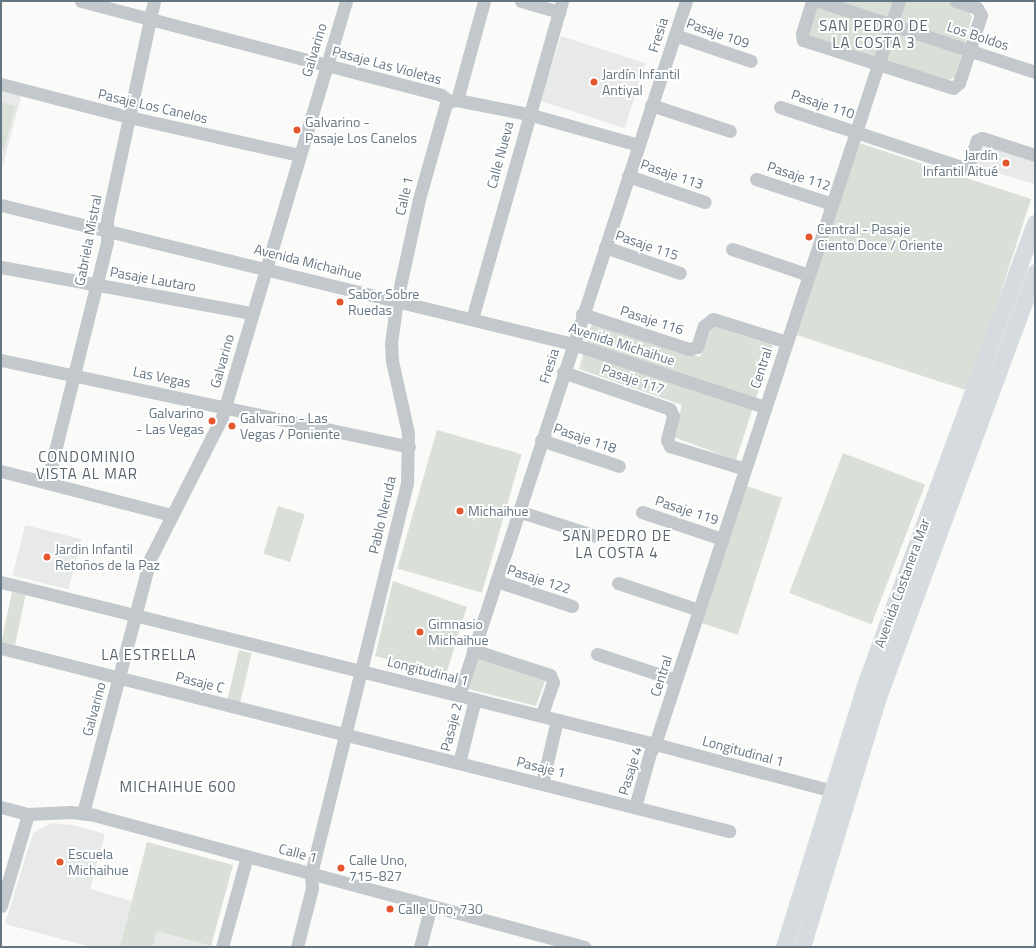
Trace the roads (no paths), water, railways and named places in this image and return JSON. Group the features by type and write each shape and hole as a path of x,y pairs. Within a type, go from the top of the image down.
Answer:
{"main road":[{"name":"Avenida Costanera Mar","path":"802,947 866,682 1035,223"},
{"name":"Avenida Costanera Mar","path":"784,947 839,793 884,682 1035,272"},
{"path":"947,462 963,468"}],"street":[{"name":"Pasaje Las Violetas","path":"81,1 441,95 453,100 528,114 638,145"},
{"name":"Gabriela Mistral","path":"47,483 96,285 129,117 154,1"},
{"name":"Galvarino","path":"83,813 150,560 171,515 216,430 225,406 346,1"},
{"name":"Calle 1","path":"397,300 427,166 445,107 453,100 484,1"},
{"path":"521,1 561,7"},
{"name":"Fresia","path":"459,695 563,372 686,1"},
{"path":"812,1 802,34 804,40 953,88 959,83 981,18 981,12 955,1"},
{"name":"Los Boldos","path":"820,1 1035,72"},
{"name":"Central","path":"655,744 898,1"},
{"name":"Calle Nueva","path":"472,319 528,114 561,7"},
{"name":"Pasaje 109","path":"675,35 751,61"},
{"name":"Pasaje Los Canelos","path":"1,84 129,117 299,155"},
{"path":"652,105 730,131"},
{"name":"Pasaje 110","path":"780,107 964,168 969,164 977,140 982,138 1035,155"},
{"name":"Pasaje 113","path":"628,176 705,202"},
{"name":"Pasaje 112","path":"756,179 832,204"},
{"name":"Avenida Michaihue","path":"1,205 573,344 765,407"},
{"name":"Pasaje 115","path":"604,247 680,273"},
{"path":"732,249 809,275"},
{"name":"Pasaje Lautaro","path":"1,267 252,313"},
{"name":"Pablo Neruda","path":"297,947 312,888 311,874 408,483 409,447 391,353 397,300"},
{"name":"Pasaje 116","path":"582,314 689,349 697,347 704,326 713,319 787,342"},
{"name":"Las Vegas","path":"1,360 225,406 409,447"},
{"name":"Pasaje 117","path":"563,372 670,409 673,416 667,440 670,446 745,469"},
{"name":"Pasaje 118","path":"542,440 619,466"},
{"path":"1,471 171,515"},
{"path":"518,511 596,536"},
{"name":"Pasaje 119","path":"642,512 722,539"},
{"name":"Pasaje 122","path":"496,581 572,606"},
{"name":"Longitudinal 1","path":"1,582 655,744 839,793"},
{"path":"618,584 699,610"},
{"name":"Pasaje C","path":"1,648 345,734"},
{"path":"473,650 550,675 553,682 541,716"},
{"path":"597,654 676,680"},
{"name":"Pasaje 2","path":"458,763 475,699"},
{"path":"542,784 558,720"},
{"name":"Pasaje 1","path":"345,734 729,831"},
{"name":"Pasaje 4","path":"635,808 650,753 655,744"},
{"name":"Calle 1","path":"1,807 28,814 83,813 585,947"},
{"path":"1,906 28,814"},
{"path":"222,947 247,856"},
{"path":"420,947 431,906"}],"place":[{"name":"Jardín Infantil Antiyal","path":"594,82"},
{"name":"Galvarino - Pasaje Los Canelos","path":"297,130"},
{"name":"Jardín Infantil Aitué","path":"1006,163"},
{"name":"Central - Pasaje Ciento Doce / Oriente","path":"809,237"},
{"name":"Sabor Sobre Ruedas","path":"340,302"},
{"name":"Galvarino - Las Vegas","path":"212,421"},
{"name":"Galvarino - Las Vegas / Poniente","path":"232,426"},
{"name":"Michaihue","path":"460,511"},
{"name":"Jardin Infantil Retoños de la Paz","path":"47,557"},
{"name":"Gimnasio Michaihue","path":"420,632"},
{"name":"Escuela Michaihue","path":"60,862"},
{"name":"Calle Uno, 715-827","path":"341,868"},
{"name":"Calle Uno, 730","path":"390,909"}],"district":[{"name":"SAN PEDRO DE LA COSTA 3","path":"874,34"},
{"name":"CONDOMINIO VISTA AL MAR","path":"87,464"},
{"name":"SAN PEDRO DE LA COSTA 4","path":"617,544"},
{"name":"LA ESTRELLA","path":"149,655"},
{"name":"MICHAIHUE 600","path":"178,787"}]}
